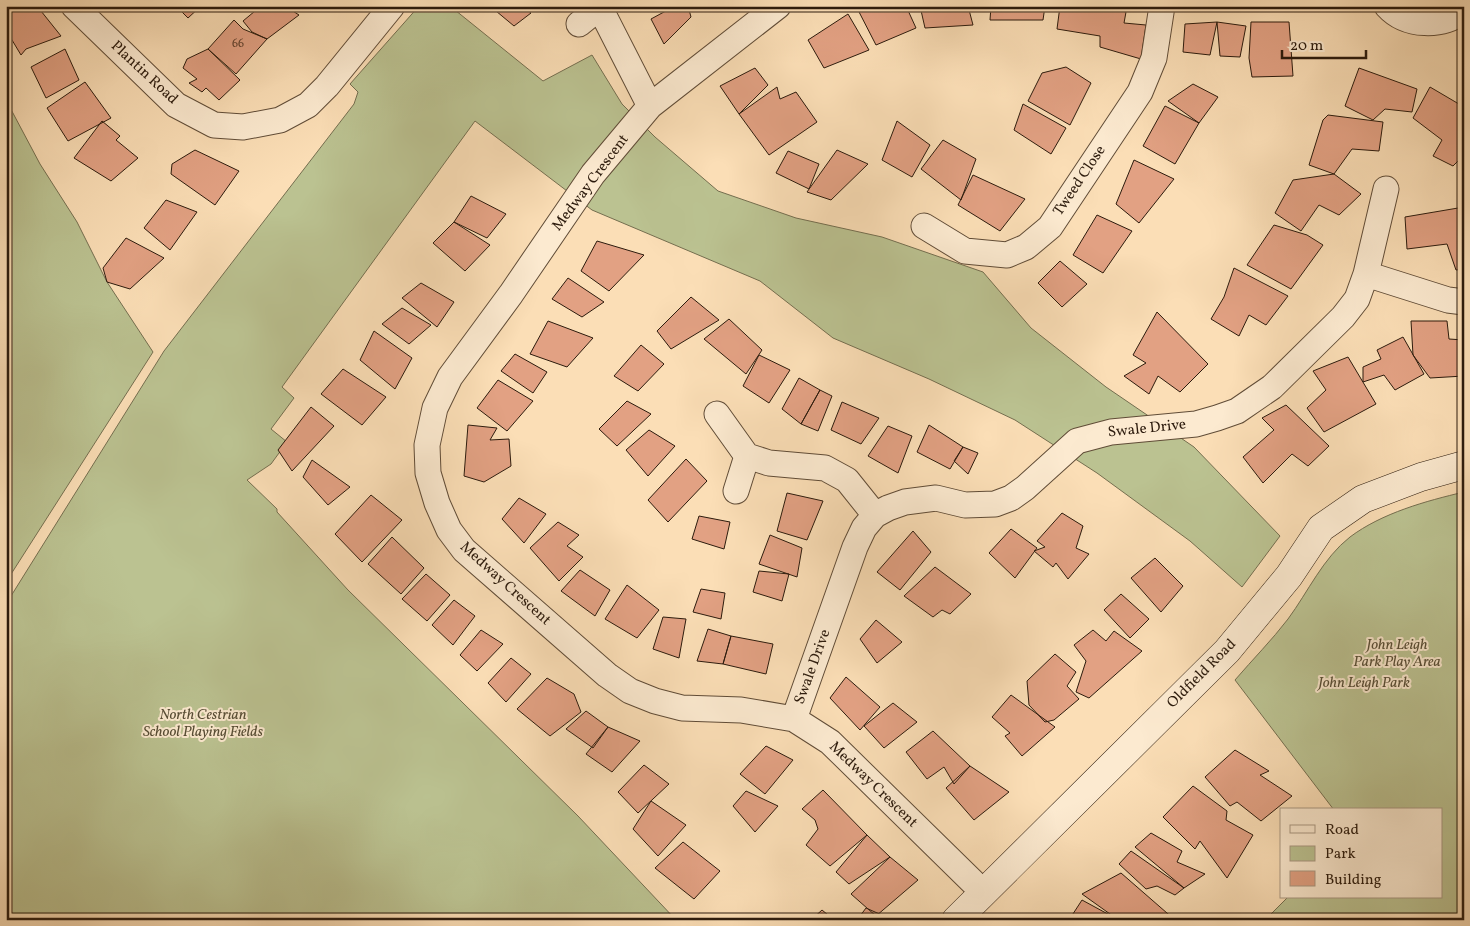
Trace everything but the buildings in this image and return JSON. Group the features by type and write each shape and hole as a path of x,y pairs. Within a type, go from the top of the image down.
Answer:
{"street":[{"name":"Plantin Road","path":"74,6 176,105 214,124 229,126 262,125 280,120 308,105 327,86 392,6"},
{"name":"Medway Crescent","path":"778,6 650,106 593,174 511,294 450,377 435,408 427,445 428,473 436,503 448,530 464,550 607,675 630,690 656,701 682,708 740,710 794,719 830,742 984,893"},
{"name":"Tweed Close","path":"924,226 965,251 1008,255 1026,247 1050,227 1140,92 1154,58 1162,6"},
{"path":"1387,6 1405,18 1423,23 1453,24 1464,10"},
{"path":"579,24 600,7 650,106"},
{"name":"Swale Drive","path":"794,719 855,547 864,528 875,515 905,502 936,498 965,505 996,504 1011,498 1025,488 1077,441 1111,432 1196,424 1237,411 1272,388 1343,317 1357,299 1366,274 1386,190"},
{"path":"1366,274 1448,300 1464,302"},
{"path":"717,414 747,456 769,462 825,468 847,480 875,515"},
{"path":"736,491 747,456"},
{"name":"Oldfield Road","path":"956,920 1227,651 1289,576 1321,528 1363,499 1421,477 1464,465"}],"green space":[{"name":"North Cestrian School Playing Fields","path":"419,6 450,6 543,81 592,55 622,104 655,137 718,191 796,218 882,237 983,272 1031,328 1106,387 1194,447 1280,536 1242,587 1190,541 1097,473 1015,420 929,379 833,338 760,281 592,210 475,121 282,387 294,398 271,429 287,442 271,464 247,480 277,509 277,512 348,590 578,816 676,920 6,920 6,604 164,351 354,104 358,92 350,84"},
{"path":"6,100 40,164 77,222 107,282 153,352 6,582"},
{"name":"John Leigh Park","path":"1464,492 1464,920 1265,920 1287,898 1442,898 1442,808 1332,808 1235,680 1282,627 1324,565 1340,545 1376,521 1435,499"}],"park label":[{"name":"John Leigh Park Play Area","path":"1397,654"}]}
